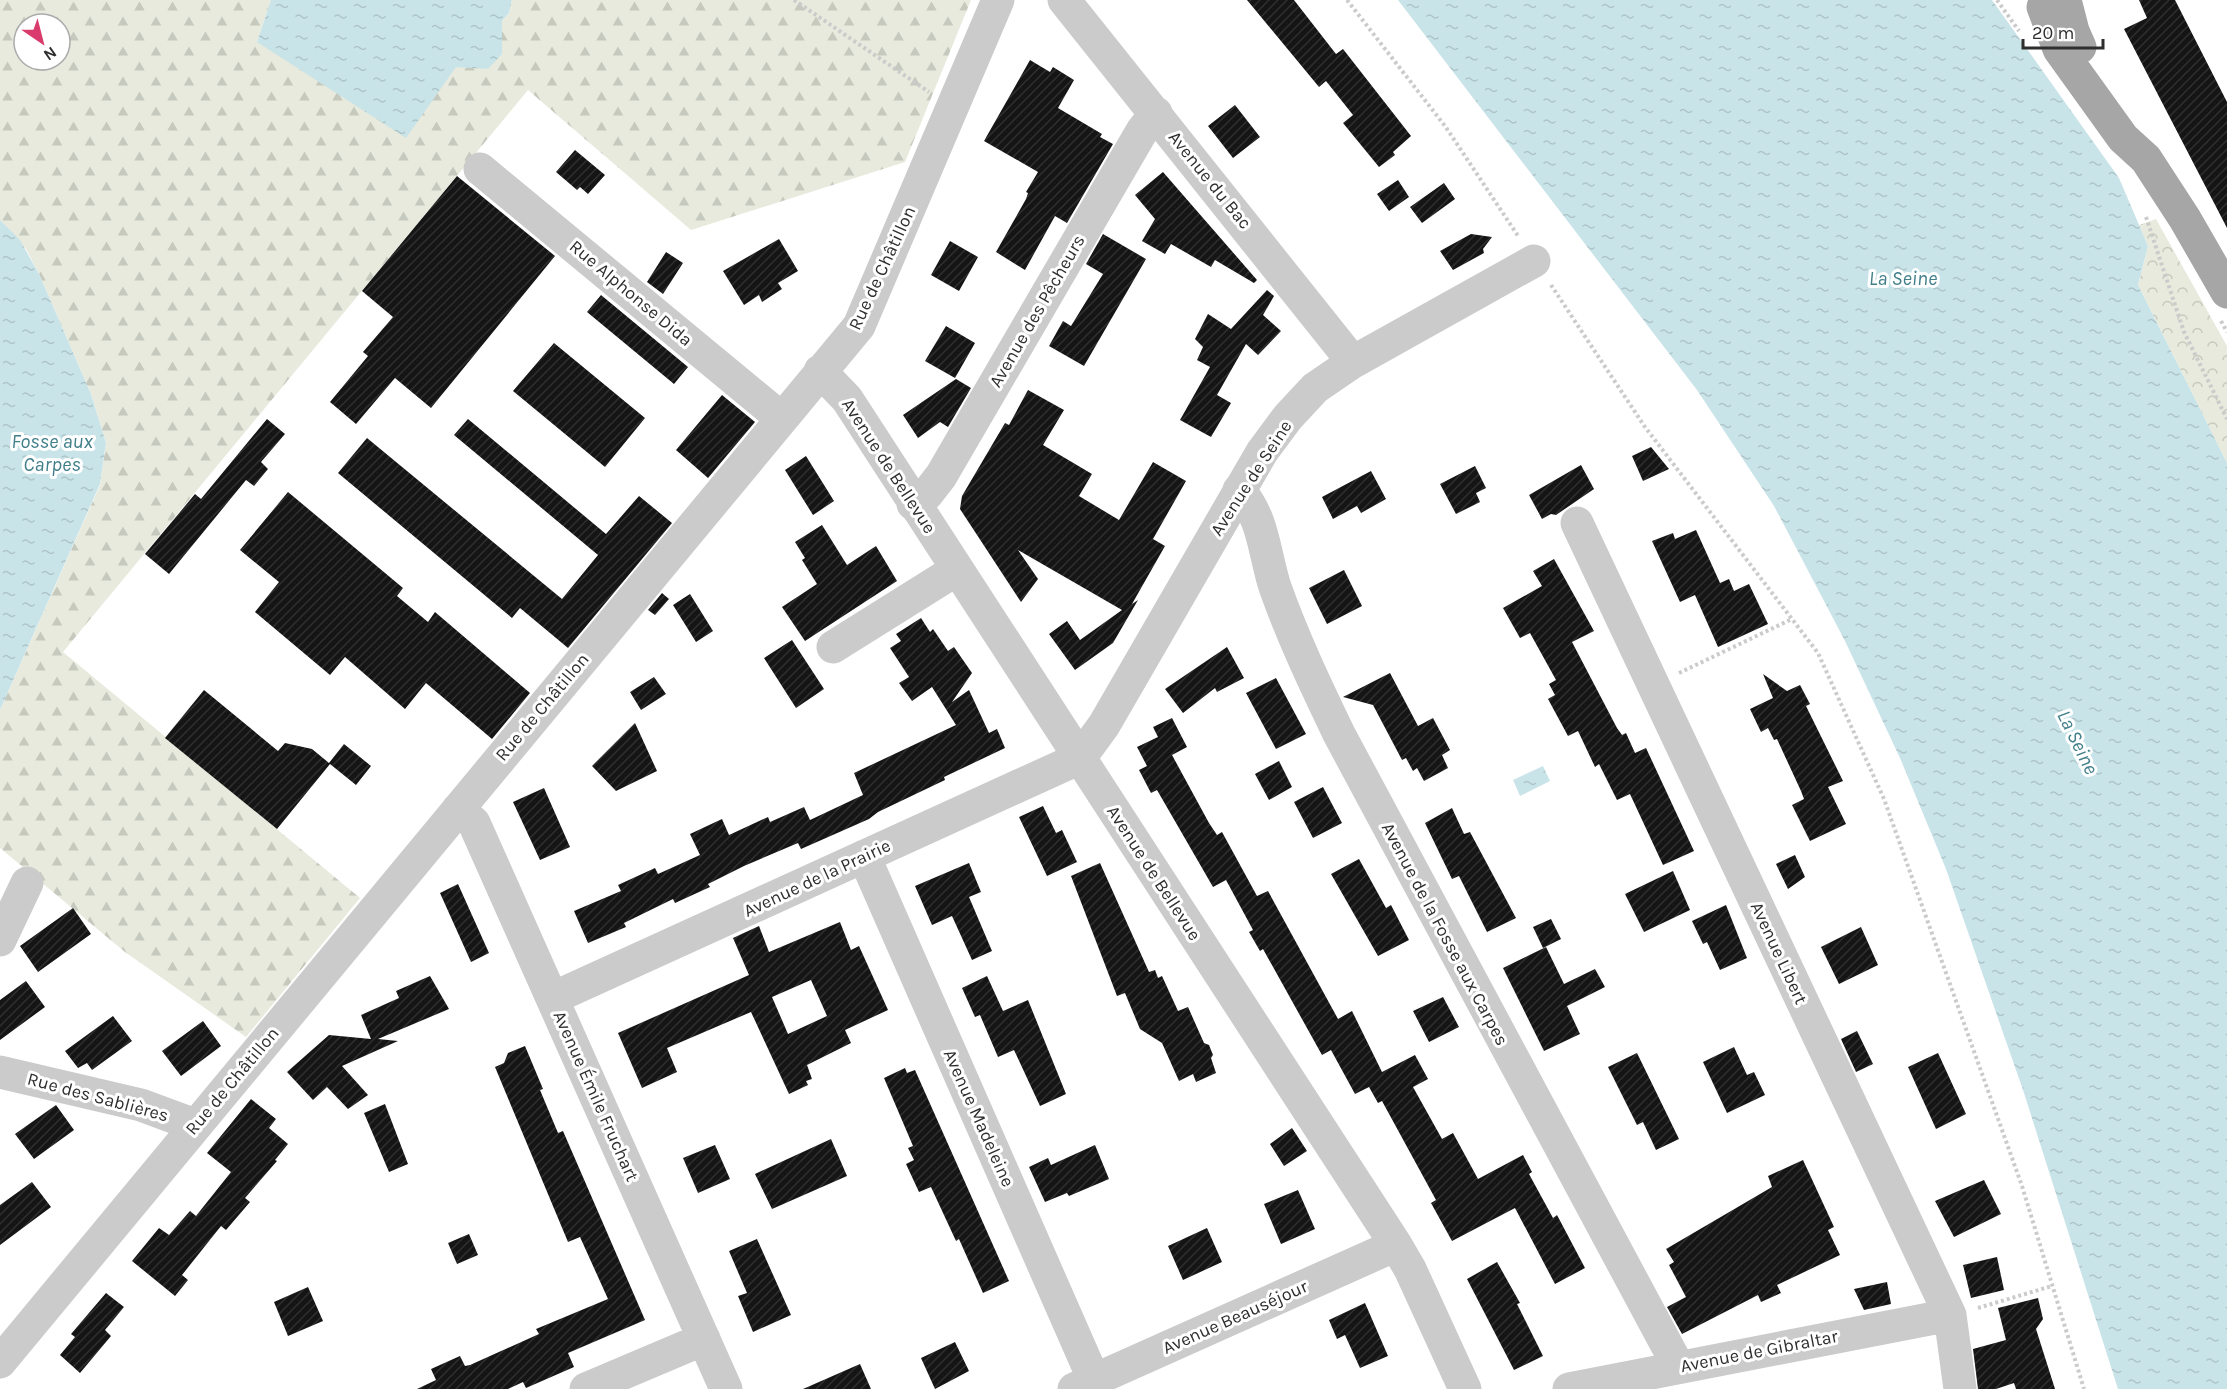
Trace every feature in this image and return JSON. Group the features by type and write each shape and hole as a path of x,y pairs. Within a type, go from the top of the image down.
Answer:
{"main road":[{"path":"2051,2 2059,49 2123,138 2145,159 2185,219 2227,292"}],"street":[{"name":"Rue de Châtillon","path":"0,1362 859,326 998,0"},
{"name":"Avenue du Bac","path":"1064,0 1353,362"},
{"name":"Avenue des Pêcheurs","path":"913,504 927,494 941,476 1142,131 1156,113"},
{"name":"Rue Alphonse Dida","path":"480,169 781,418"},
{"name":"Avenue de Seine","path":"1080,758 1110,714 1239,490 1288,417 1316,388 1353,362 1534,261"},
{"name":"Avenue de Bellevue","path":"820,372 847,399 1396,1245 1410,1269 1466,1389"},
{"name":"Avenue de la Fosse aux Carpes","path":"1239,490 1257,515 1274,584 1299,652 1339,734 1678,1366"},
{"name":"Avenue Libert","path":"1577,523 1950,1314 1959,1389"},
{"path":"833,647 956,570"},
{"name":"Avenue de la Prairie","path":"553,998 1080,758"},
{"name":"Avenue Émile Fruchart","path":"458,808 474,823 726,1389"},
{"name":"Avenue Madeleine","path":"864,856 1084,1384"},
{"path":"0,940 27,883"},
{"name":"Rue des Sablières","path":"0,1072 141,1105 195,1125"},
{"name":"Avenue Beauséjour","path":"1084,1384 1396,1245"},
{"name":"Avenue de Gibraltar","path":"1569,1389 1950,1314"},
{"path":"586,1389 704,1339"}],"path":[{"path":"794,0 952,108"},
{"path":"1347,0 1445,126 1645,427 1818,653 1884,800 2022,1186 2084,1389"},
{"path":"1997,0 2025,40"},
{"path":"2145,214 2184,332 2227,419"},
{"path":"1654,685 1792,619"},
{"path":"1950,1314 2052,1286"}],"green space":[{"path":"0,0 271,0 257,42 488,69 502,21 509,13 512,0 971,0 905,162 691,230 528,90 63,652 360,898 246,1037 125,952 0,848 0,710 100,485 106,443 91,394 26,249 0,220"},
{"path":"2156,219 2227,346 2227,463 2138,285 2148,246 2139,225"}],"water":[{"path":"271,0 512,0 509,13 502,21 502,54 488,69 456,67 406,138 257,42"},
{"name":"La Seine","path":"1398,0 1992,0 2119,178 2148,246 2138,285 2227,463 2227,1389 2118,1389 2024,1093 1946,869 1900,758 1845,641 1774,506 1697,390"},
{"name":"Fosse aux Carpes","path":"0,220 20,240 39,274 91,394 106,443 100,484 0,710"},
{"path":"1543,766 1550,781 1520,796 1513,780"}],"building":[{"path":"1247,0 1294,0 1336,54 1343,49 1411,136 1393,152 1395,155 1379,167 1343,123 1353,115 1326,81 1319,87"},
{"path":"2139,0 2175,0 2227,102 2227,228 2124,29 2147,18"},
{"path":"1030,60 1050,72 1053,67 1074,80 1058,108 1102,134 1100,137 1113,144 1067,223 1055,216 1025,270 996,252 1026,199 1028,193 1026,192 1038,172 984,141"},
{"path":"1235,105 1260,137 1233,158 1208,126"},
{"path":"575,150 605,175 588,194 580,187 577,190 556,172"},
{"path":"1163,172 1257,280 1254,283 1215,260 1211,267 1171,244 1165,254 1142,241 1155,219 1135,195"},
{"path":"457,176 555,256 431,408 395,378 356,424 330,402 368,356 363,352 393,317 362,291"},
{"path":"1398,180 1409,197 1389,211 1377,194"},
{"path":"1444,183 1455,199 1422,223 1410,207"},
{"path":"1103,234 1146,259 1084,366 1049,346 1063,321 1071,326 1103,274 1086,264"},
{"path":"1471,234 1492,237 1483,249 1484,253 1453,270 1440,251"},
{"path":"779,239 798,271 778,283 782,289 762,302 759,295 744,305 723,271"},
{"path":"950,241 978,257 959,291 931,275"},
{"path":"666,252 683,263 663,294 647,282"},
{"path":"1267,290 1274,296 1263,315 1281,331 1258,355 1246,344 1217,395 1231,403 1211,437 1180,420 1210,367 1197,360 1203,347 1195,339 1208,314 1231,329"},
{"path":"601,295 688,367 674,384 587,312"},
{"path":"946,326 975,343 955,378 925,361"},
{"path":"554,343 645,418 605,467 513,391"},
{"path":"956,379 971,388 948,427 940,422 918,438 903,415"},
{"path":"1028,390 1064,410 1043,445 1092,474 1079,496 1119,520 1153,462 1186,481 1153,539 1165,546 1113,643 1075,670 1049,634 1067,621 1080,640 1122,610 1018,550 1038,579 1021,602 960,509 962,496 1005,423 1009,425"},
{"path":"722,395 755,422 708,478 676,450"},
{"path":"267,419 285,434 261,462 268,469 254,486 246,480 169,574 145,554 195,494 201,499"},
{"path":"468,419 606,534 639,496 672,523 568,648 520,608 512,618 338,473 367,438 562,599 598,555 454,435"},
{"path":"1651,447 1669,469 1643,481 1632,456"},
{"path":"806,456 834,501 813,515 785,470"},
{"path":"1581,465 1594,489 1556,515 1551,514 1542,519 1529,495"},
{"path":"1475,466 1486,488 1476,493 1480,502 1456,514 1440,484"},
{"path":"1371,471 1386,499 1361,513 1357,506 1333,519 1322,497"},
{"path":"288,492 403,588 397,596 428,622 435,612 530,693 492,739 426,683 405,709 345,657 330,675 255,612 279,582 240,550"},
{"path":"822,525 847,565 876,546 897,581 805,641 782,607 817,584 802,560 805,558 795,542"},
{"path":"1696,530 1720,583 1729,579 1734,591 1749,584 1768,624 1718,647 1695,595 1680,602 1652,541 1673,533 1675,539"},
{"path":"1554,559 1594,631 1572,642 1617,728 1622,735 1626,733 1635,753 1646,748 1694,851 1663,865 1630,794 1617,800 1599,764 1595,767 1578,731 1568,736 1548,699 1555,695 1549,684 1556,680 1530,633 1520,638 1503,608 1542,586 1533,571"},
{"path":"1344,570 1362,606 1327,624 1309,588"},
{"path":"662,593 669,599 655,615 648,610"},
{"path":"690,594 713,631 696,642 673,605"},
{"path":"921,618 930,632 933,629 948,651 954,647 972,673 952,702 969,690 989,733 997,729 1005,748 944,777 945,780 878,812 869,819 801,849 798,843 744,866 708,884 710,887 675,903 673,899 624,923 626,927 588,943 574,911 621,891 618,885 655,868 658,874 700,855 690,834 722,819 729,835 768,817 770,822 804,807 810,820 863,795 854,773 956,725 932,687 912,701 899,683 909,677 890,648 901,641 896,634"},
{"path":"792,640 824,689 796,708 764,658"},
{"path":"1227,647 1244,678 1217,692 1215,688 1183,713 1165,689"},
{"path":"1390,673 1418,726 1433,718 1450,750 1442,755 1448,768 1424,781 1417,768 1413,771 1406,758 1402,760 1373,705 1343,697"},
{"path":"1763,674 1787,691 1800,685 1810,704 1806,706 1843,781 1828,787 1846,824 1810,841 1792,805 1804,799 1801,791 1777,739 1774,740 1768,728 1761,732 1750,709 1773,698"},
{"path":"654,677 666,694 641,710 630,692"},
{"path":"1276,678 1306,734 1276,749 1246,693"},
{"path":"204,690 278,751 285,743 312,749 329,763 344,744 371,766 356,785 330,764 277,829 165,738"},
{"path":"1172,718 1187,747 1172,755 1209,823 1217,835 1222,832 1257,896 1268,891 1338,1019 1352,1011 1382,1072 1415,1055 1428,1079 1413,1087 1442,1139 1453,1133 1478,1179 1523,1155 1532,1172 1529,1174 1553,1218 1557,1215 1585,1268 1555,1284 1515,1208 1452,1241 1431,1203 1436,1200 1382,1101 1378,1103 1369,1087 1355,1094 1331,1050 1322,1055 1263,949 1260,951 1249,932 1253,930 1226,880 1213,887 1157,790 1151,793 1139,770 1147,766 1137,747 1158,737 1153,727"},
{"path":"635,723 657,771 616,791 592,766"},
{"path":"1279,761 1292,787 1269,800 1255,774"},
{"path":"1323,787 1342,823 1313,838 1294,802"},
{"path":"544,788 570,847 540,860 513,802"},
{"path":"1043,806 1056,833 1062,830 1077,862 1047,876 1019,817"},
{"path":"1452,808 1464,834 1470,832 1516,918 1487,932 1459,876 1452,879 1425,823"},
{"path":"1795,855 1805,877 1788,889 1776,864"},
{"path":"1359,859 1386,908 1391,905 1409,940 1378,956 1331,874"},
{"path":"969,863 981,892 969,897 992,951 972,960 952,916 932,925 915,886"},
{"path":"1100,863 1149,972 1155,970 1158,978 1162,976 1178,1011 1188,1007 1204,1043 1209,1045 1216,1073 1196,1082 1193,1074 1179,1081 1162,1043 1140,1029 1125,993 1117,996 1071,876"},
{"path":"1673,871 1690,910 1644,932 1625,894"},
{"path":"458,884 489,953 471,962 440,893"},
{"path":"1726,905 1747,958 1720,970 1707,942 1703,944 1692,921"},
{"path":"73,908 91,934 38,972 20,946"},
{"path":"1551,919 1561,939 1543,948 1533,927"},
{"path":"840,922 851,950 859,946 888,1010 845,1030 851,1043 807,1065 812,1079 806,1081 808,1085 789,1094 751,1012 667,1048 677,1072 642,1088 618,1033 749,975 733,938 759,926 769,952","holes":["811,980 827,1016 788,1034 772,997"]},
{"path":"1861,927 1878,965 1839,984 1821,947"},
{"path":"1546,947 1564,984 1595,969 1605,987 1567,1006 1580,1034 1544,1051 1503,968"},
{"path":"430,976 449,1009 378,1039 398,1041 342,1066 368,1095 348,1109 327,1087 313,1100 287,1072 329,1035 371,1039 361,1015 399,998 396,991"},
{"path":"987,976 1003,1011 1028,1000 1066,1094 1040,1106 1014,1050 998,1057 980,1015 975,1017 962,988"},
{"path":"26,981 45,1007 0,1040 0,1000"},
{"path":"1443,997 1459,1027 1429,1042 1413,1011"},
{"path":"113,1016 132,1041 92,1070 87,1063 78,1068 65,1051"},
{"path":"203,1021 221,1046 181,1076 162,1051"},
{"path":"1857,1031 1873,1064 1856,1072 1841,1039"},
{"path":"525,1046 558,1133 563,1131 645,1320 568,1353 574,1367 526,1388 523,1382 508,1389 417,1389 436,1380 431,1369 460,1356 465,1366 470,1365 539,1334 536,1329 608,1299 580,1237 568,1242 495,1067 504,1063 508,1053"},
{"path":"1734,1047 1747,1075 1754,1072 1765,1095 1727,1113 1703,1062"},
{"path":"1637,1053 1679,1139 1656,1150 1643,1122 1637,1125 1608,1067"},
{"path":"1938,1053 1966,1114 1936,1129 1908,1067"},
{"path":"905,1068 907,1073 915,1070 1009,1281 983,1293 959,1239 956,1241 931,1187 919,1192 906,1164 914,1160 908,1148 913,1146 884,1078"},
{"path":"251,1099 276,1119 269,1128 288,1144 275,1160 277,1161 245,1198 250,1202 226,1230 221,1226 182,1275 188,1280 175,1296 132,1261 159,1228 169,1235 190,1211 196,1216 231,1172 207,1153"},
{"path":"385,1104 408,1164 389,1172 364,1113"},
{"path":"56,1105 74,1130 34,1159 15,1134"},
{"path":"1292,1128 1307,1151 1284,1166 1270,1144"},
{"path":"831,1139 847,1176 772,1209 755,1174"},
{"path":"715,1145 730,1179 698,1193 683,1158"},
{"path":"1095,1145 1109,1179 1069,1196 1067,1193 1045,1202 1029,1167 1048,1158 1051,1165"},
{"path":"1803,1160 1834,1227 1828,1230 1840,1255 1777,1285 1781,1293 1761,1302 1758,1295 1682,1334 1667,1307 1686,1297 1669,1265 1674,1262 1666,1249 1772,1187 1768,1176"},
{"path":"1984,1180 2001,1214 1954,1237 1935,1201"},
{"path":"32,1182 51,1207 0,1245 0,1205"},
{"path":"1298,1190 1315,1229 1281,1244 1264,1204"},
{"path":"1207,1228 1222,1262 1183,1280 1168,1246"},
{"path":"469,1234 478,1255 457,1264 448,1243"},
{"path":"757,1239 791,1315 753,1332 738,1296 747,1293 729,1251"},
{"path":"1997,1257 2004,1290 1971,1298 1963,1265"},
{"path":"1497,1262 1520,1303 1517,1304 1543,1356 1514,1370 1467,1279"},
{"path":"1887,1282 1891,1304 1864,1310 1854,1289"},
{"path":"308,1287 323,1321 288,1336 274,1302"},
{"path":"106,1293 124,1307 105,1330 111,1336 80,1373 60,1355 75,1337 71,1334"},
{"path":"2038,1298 2043,1319 2036,1329 2055,1389 2016,1389 2014,1383 1996,1389 1978,1389 1973,1349 2006,1340 1998,1308"},
{"path":"1365,1303 1388,1356 1360,1368 1345,1335 1337,1339 1329,1320"},
{"path":"955,1342 969,1371 935,1389 921,1358"},
{"path":"860,1364 871,1389 803,1389"}]}
